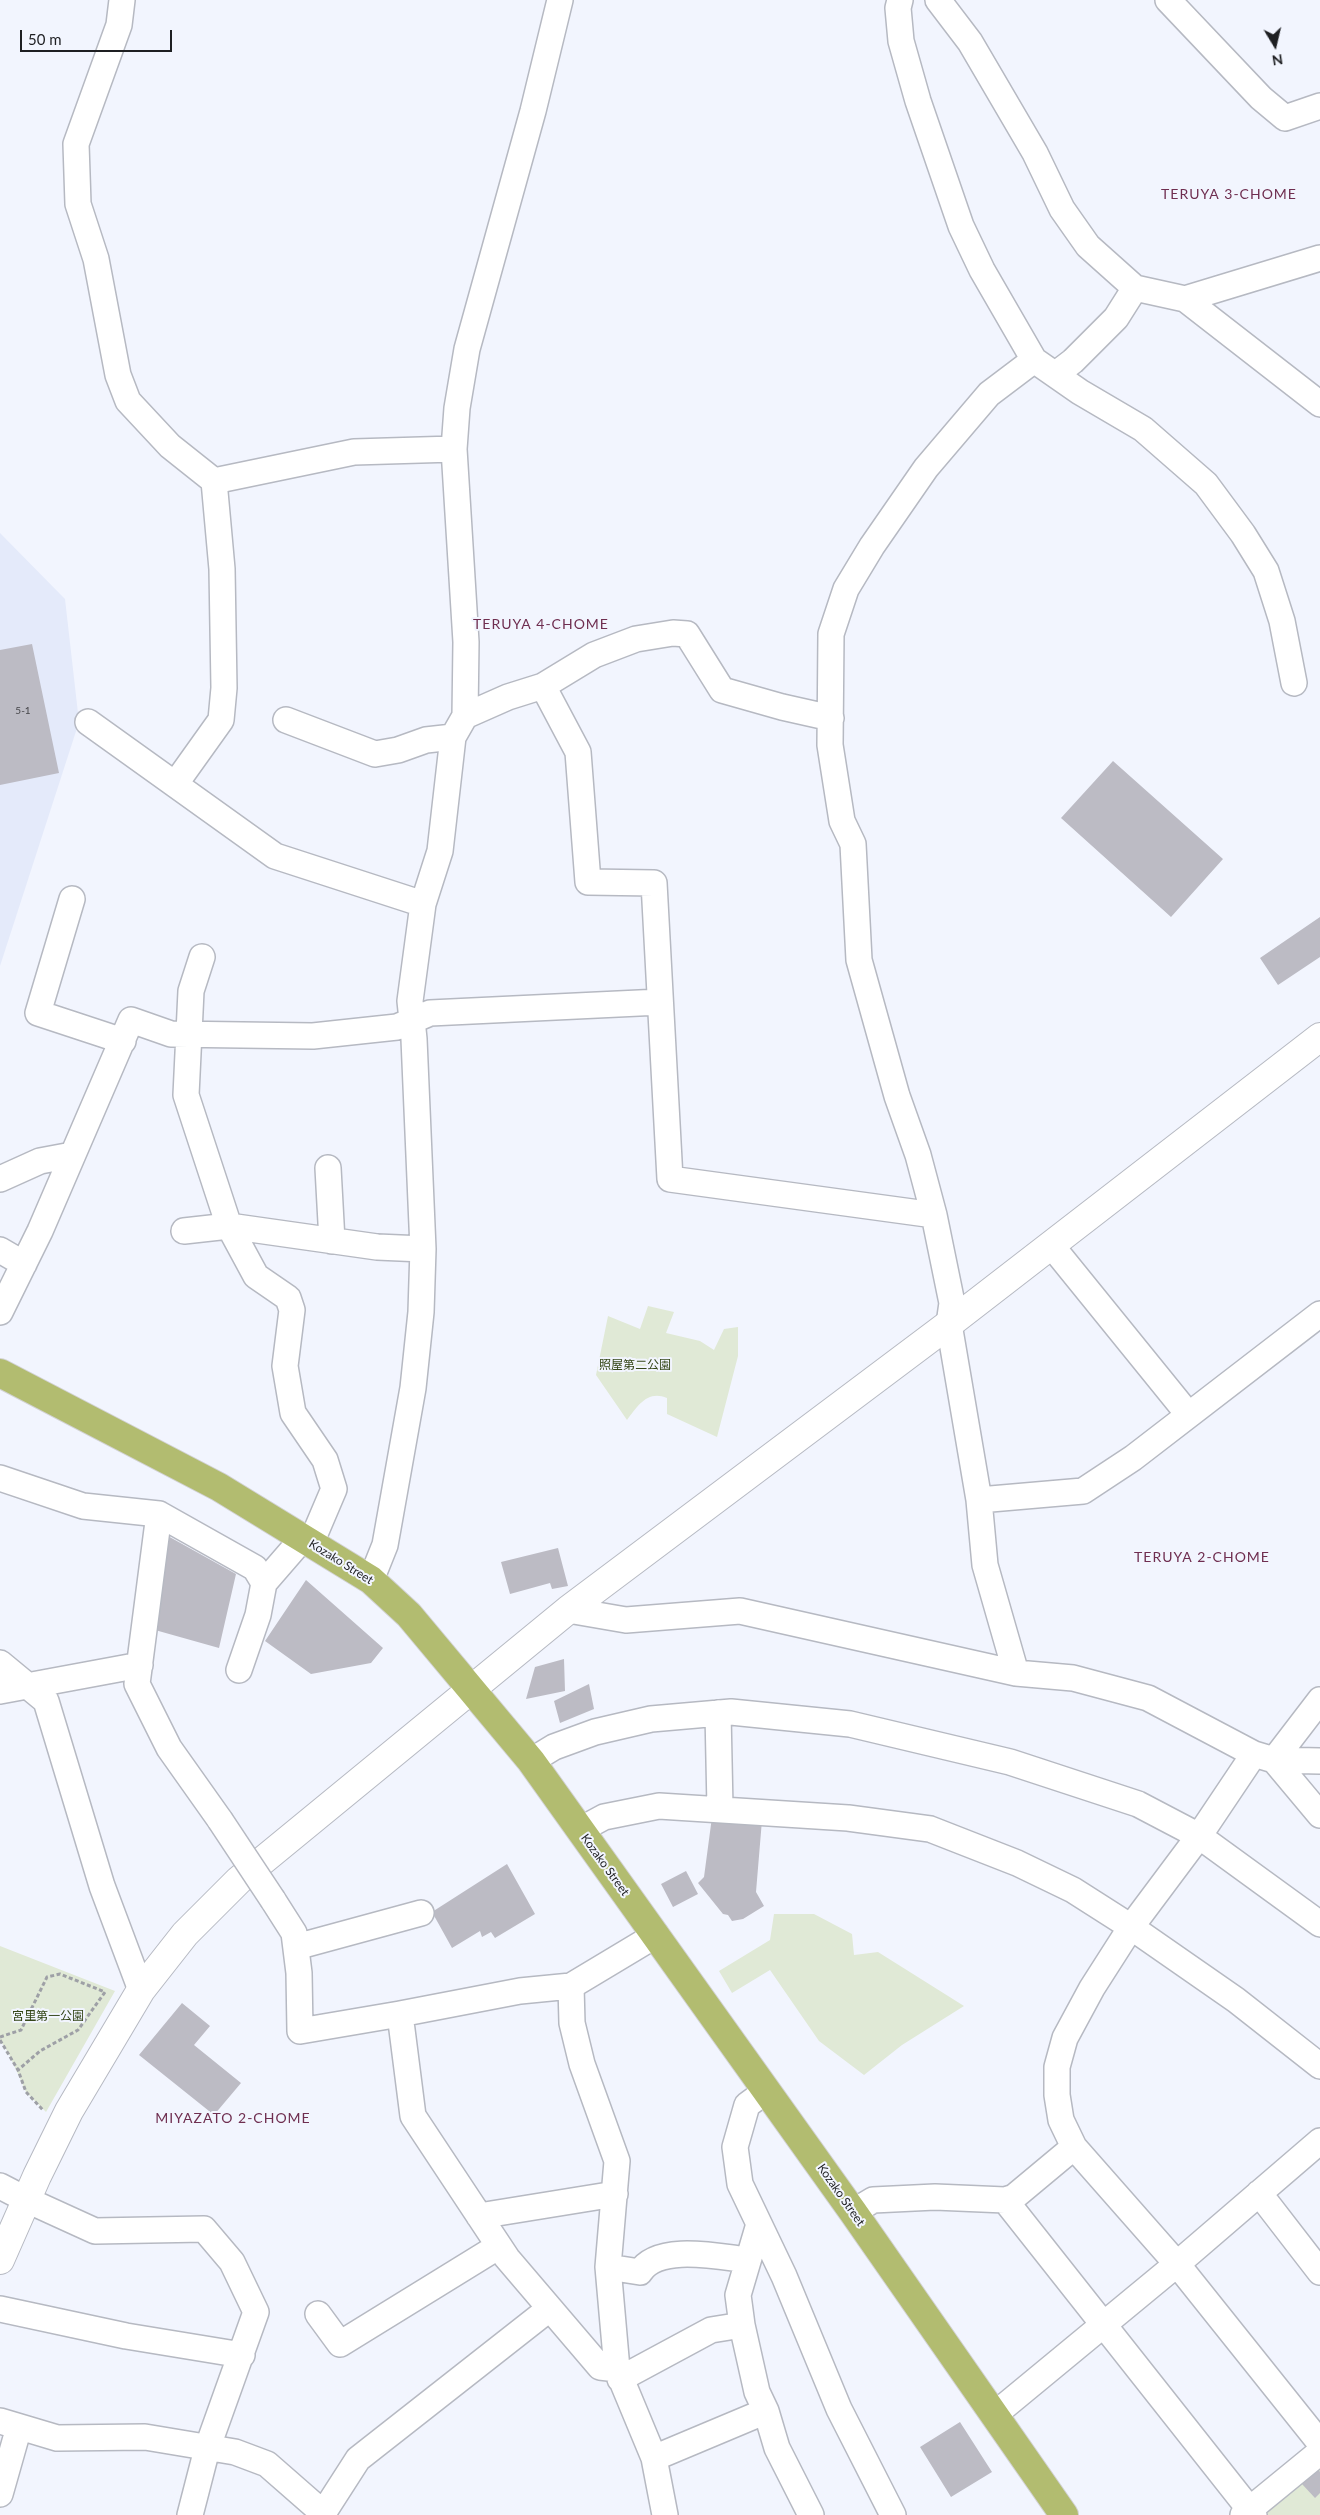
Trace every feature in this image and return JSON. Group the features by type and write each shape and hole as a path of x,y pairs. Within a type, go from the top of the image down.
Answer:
{"highway":[{"name":"Kozako Street","path":"0,1373 219,1487 371,1580 409,1615 531,1761 853,2212 1064,2515"}],"street":[{"path":"122,0 119,25 76,144 78,204 96,259 118,375 128,401 170,446 214,481 222,569 224,688 221,720 176,783"},
{"path":"371,1580 385,1544 411,1397 421,1312 423,1249 410,1001 423,904 440,851 459,726 466,633 454,449 457,408 467,349 533,111 560,0"},
{"path":"900,0 898,8 900,33 918,101 961,226 982,270 1034,360 1080,392 1144,429 1206,484 1243,534 1266,571 1282,621 1294,683"},
{"path":"938,0 970,42 1034,153 1062,209 1088,246 1135,288 1185,299 1320,404"},
{"path":"1168,0 1261,98 1285,118 1320,106"},
{"path":"1185,299 1320,258"},
{"path":"1056,374 1073,361 1116,318 1135,288"},
{"path":"1016,1673 985,1565 978,1500 949,1324 952,1304 934,1216 918,1155 897,1096 859,960 852,844 842,821 830,745 831,634 846,589 872,546 926,468 989,394 1034,360"},
{"path":"214,481 354,452 454,449"},
{"path":"286,720 375,754 398,750 459,726 508,697 543,686 594,655 636,638 680,633 687,634 722,690 782,707 831,718"},
{"path":"543,686 578,752 588,882 654,883 670,1179 934,1216"},
{"path":"88,722 176,783 231,826 275,856 423,904"},
{"path":"72,899 38,1013 123,1041"},
{"path":"202,957 191,992 186,1095 228,1226 256,1276 288,1298 292,1310 284,1366 293,1412 325,1460 334,1489 307,1541 264,1583 258,1615 239,1670"},
{"path":"0,1312 24,1264 131,1020 171,1034 313,1036 374,1031 397,1027 430,1013 660,1002"},
{"path":"0,2260 69,2111 141,1990 185,1934 239,1880 568,1610 949,1324 1320,1037"},
{"path":"0,1179 40,1161 72,1155"},
{"path":"328,1168 332,1241"},
{"path":"184,1231 228,1226 377,1247 423,1249"},
{"path":"1051,1245 1188,1414"},
{"path":"0,1250 24,1264"},
{"path":"978,1500 1083,1491 1134,1458 1188,1414 1320,1314"},
{"path":"0,1478 83,1506 159,1514 255,1568 264,1583"},
{"path":"159,1514 138,1684 169,1748 220,1820 294,1933 299,1973 300,2031 520,1991 571,1986 656,1935"},
{"path":"568,1610 626,1620 740,1611 1016,1673 1072,1678 1148,1698 1264,1757 1320,1815"},
{"path":"0,1663 46,1701 102,1886 141,1990"},
{"path":"0,1691 140,1665"},
{"path":"1320,1700 1264,1757 1198,1836 1132,1927 1092,1988 1065,2038 1057,2067 1056,2095 1060,2120 1072,2144 1177,2264 1320,2443"},
{"path":"718,1712 720,1808"},
{"path":"531,1761 554,1747 595,1732 651,1719 718,1712 850,1724 1010,1762 1138,1804 1198,1836 1320,1924"},
{"path":"1264,1757 1320,1761"},
{"path":"580,1830 604,1817 658,1806 720,1808 848,1818 930,1828 1017,1863 1073,1890 1132,1927 1236,2000 1320,2066"},
{"path":"296,1947 421,1913"},
{"path":"571,1986 572,2023 582,2064 617,2161 608,2267 618,2374 654,2458 665,2515"},
{"path":"400,2014 413,2116 499,2246 549,2309 600,2367 618,2374 711,2330 742,2325"},
{"path":"766,2091 747,2105 735,2147 740,2184 784,2276 839,2409 893,2515"},
{"path":"994,2415 1177,2264 1320,2141"},
{"path":"853,2212 873,2200 935,2197 1005,2200 1014,2198 1072,2144"},
{"path":"0,2186 96,2231 204,2230 232,2262 256,2312 207,2449 190,2515"},
{"path":"1259,2193 1320,2272"},
{"path":"479,2216 615,2194"},
{"path":"1005,2200 1249,2513 1320,2452"},
{"path":"759,2224 738,2295 742,2325 757,2392 766,2411 777,2448 811,2515"},
{"path":"318,2314 340,2344 499,2246"},
{"path":"608,2267 640,2272 645,2264 671,2255 690,2254 748,2260"},
{"path":"0,2309 126,2336 242,2355"},
{"path":"0,2494 9,2424 57,2438 145,2436 207,2449 235,2452 267,2464 322,2514 358,2459 549,2309"},
{"path":"654,2458 766,2411"}],"path":[{"path":"18,2070 40,2051 78,2030 105,1992 60,1974 47,1977 20,2030 0,2039 18,2070 26,2092 46,2112"}],"shaded area":[{"path":"0,533 65,599 79,722 0,966"}],"green space":[{"name":"照屋第二公園","path":"648,1306 674,1312 666,1333 700,1341 714,1350 724,1329 738,1327 738,1356 717,1437 667,1414 667,1398 660,1396 648,1398 627,1420 596,1375 608,1316 640,1329"},
{"path":"774,1914 814,1914 852,1934 854,1955 878,1952 964,2006 902,2045 864,2075 819,2041 770,1970 732,1993 719,1971 770,1940"},
{"name":"宮里第一公園","path":"0,1946 115,1991 46,2112 26,2092 9,2054 0,2040"},
{"path":"1320,2466 1320,2515 1259,2515"}],"building":[{"path":"32,644 59,773 0,785 0,650"},
{"path":"1113,761 1223,859 1171,917 1061,818"},
{"path":"1320,917 1320,957 1278,985 1260,958"},
{"path":"166,1535 236,1574 219,1648 155,1630"},
{"path":"558,1548 568,1586 552,1589 550,1583 510,1594 501,1562"},
{"path":"306,1580 383,1648 371,1663 311,1674 265,1641"},
{"path":"564,1659 565,1691 526,1699 535,1667"},
{"path":"589,1684 594,1709 560,1723 554,1701"},
{"path":"712,1817 762,1820 756,1892 764,1906 743,1919 732,1921 728,1915 723,1914 698,1883 704,1877"},
{"path":"507,1864 535,1914 495,1938 491,1932 482,1937 480,1931 452,1948 432,1912"},
{"path":"686,1871 698,1894 673,1907 661,1884"},
{"path":"182,2003 210,2026 194,2045 241,2083 214,2115 139,2055"},
{"path":"960,2422 992,2472 951,2497 920,2447"},
{"path":"1318,2469 1320,2472 1320,2493 1315,2498 1302,2484"}],"district":[{"name":"TERUYA 3-CHOME","path":"1229,194"},
{"name":"TERUYA 4-CHOME","path":"541,624"},
{"name":"TERUYA 2-CHOME","path":"1202,1557"},
{"name":"MIYAZATO 2-CHOME","path":"233,2118"}]}
